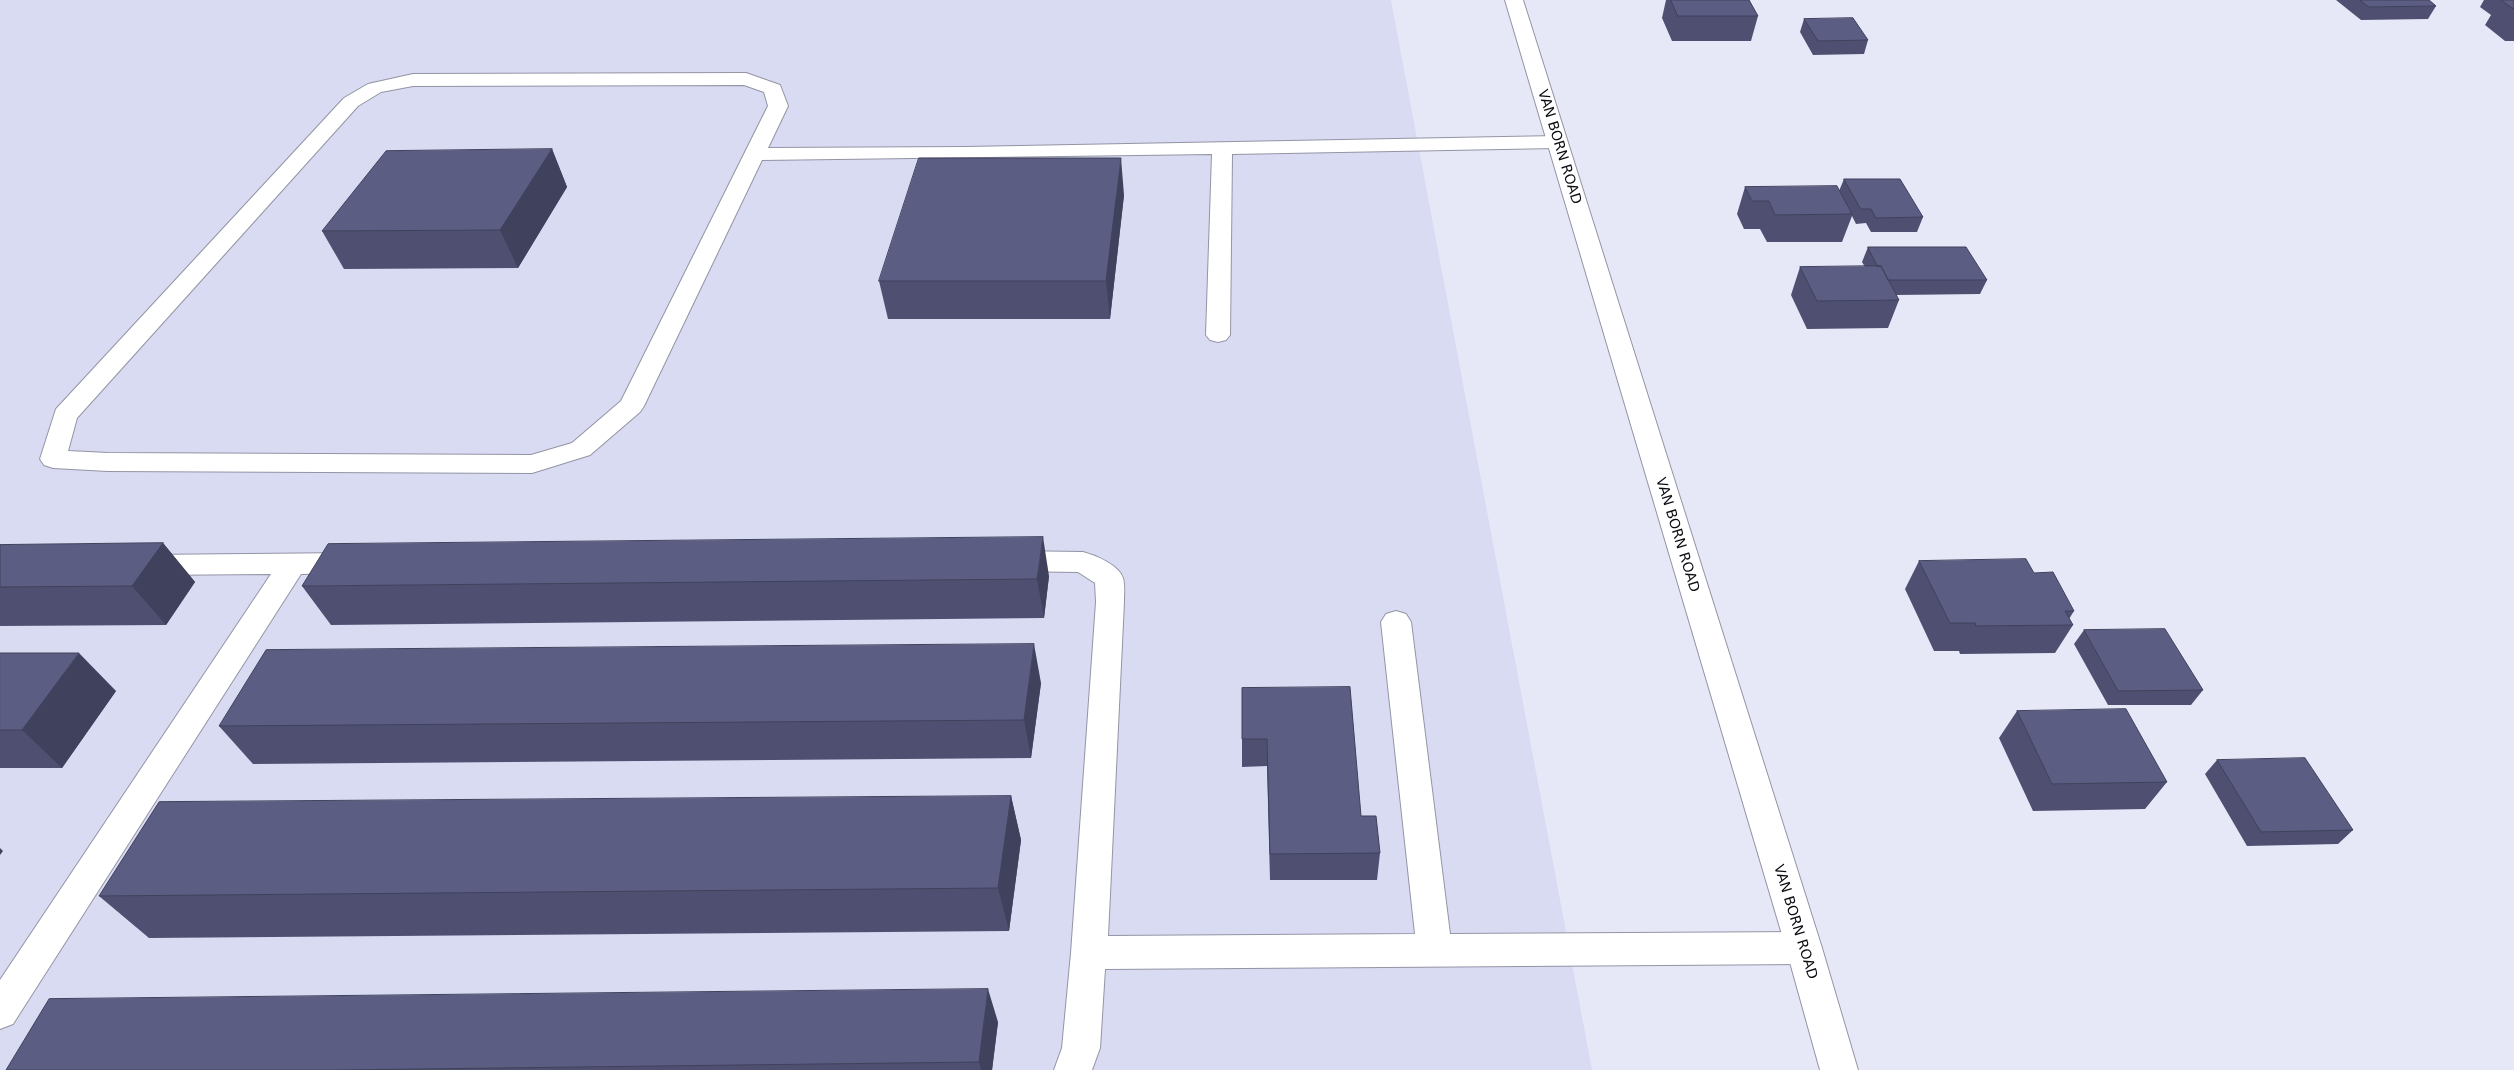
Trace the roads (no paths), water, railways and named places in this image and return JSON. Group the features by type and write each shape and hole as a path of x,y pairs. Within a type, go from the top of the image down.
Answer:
{"main road":[{"name":"VAN BORN ROAD","path":"1514,0 1804,948 1839,1070"},
{"path":"413,80 746,80 773,89 778,106 756,154 631,406 581,449 532,464 108,462 53,459 65,415 351,102 375,88 413,80"},
{"path":"756,154 1222,149 1557,142"},
{"path":"1218,335 1222,149"},
{"path":"984,561 1083,562 1109,578 1110,602 1089,953 1081,1048 1073,1070"},
{"path":"116,565 382,562"},
{"path":"0,1012 293,564"},
{"path":"1396,622 1434,950"},
{"path":"1089,953 1804,948"}]}
